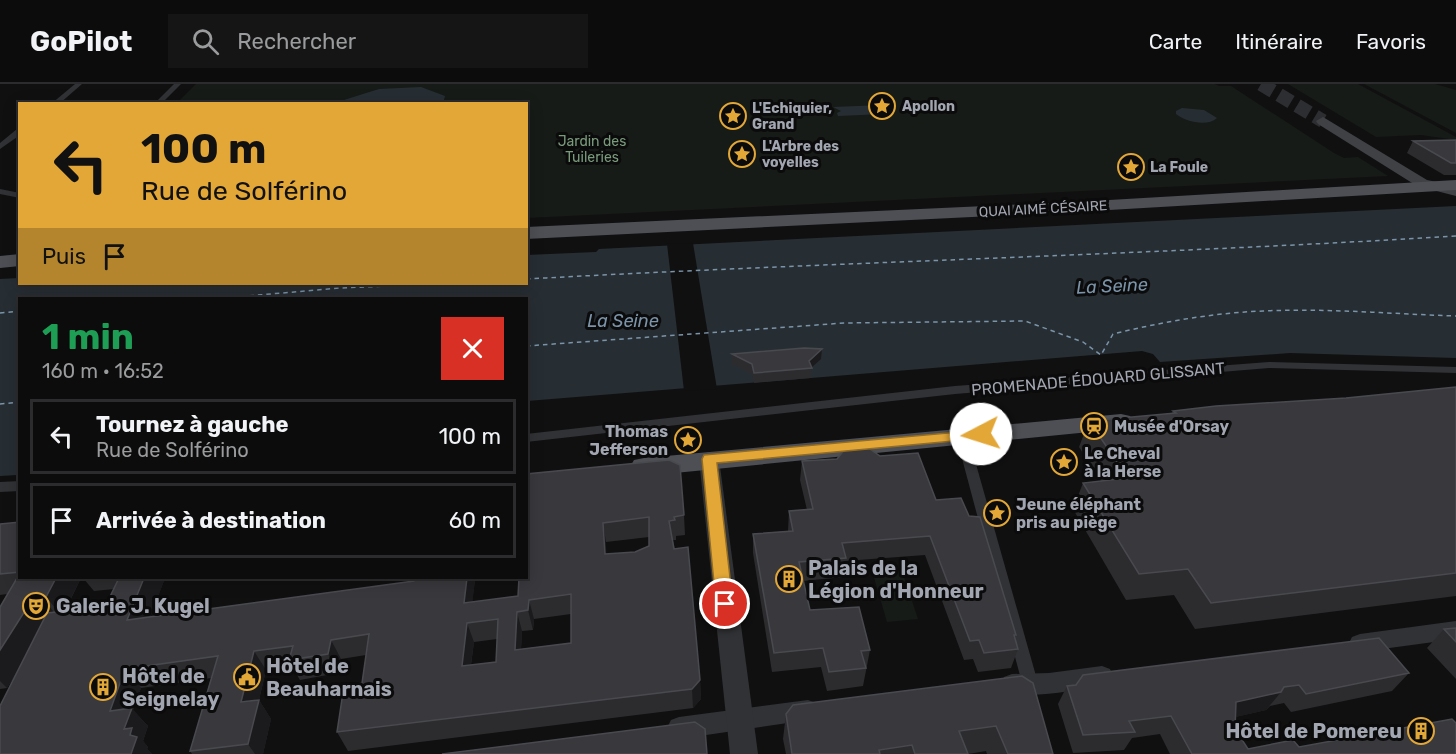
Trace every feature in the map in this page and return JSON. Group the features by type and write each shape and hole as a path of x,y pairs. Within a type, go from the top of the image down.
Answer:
{"main road":[{"path":"1323,121 1422,183 1456,191"},
{"name":"QUAI AIMÉ CÉSAIRE","path":"528,233 1104,206 1456,186"},
{"path":"0,252 18,252"},
{"path":"0,262 18,260"},
{"path":"620,469 1150,419"}],"street":[{"path":"56,102 79,84"},
{"path":"159,102 178,84"},
{"path":"0,147 18,133"},
{"path":"0,191 18,196"},
{"name":"PROMENADE ÉDOUARD GLISSANT","path":"528,438 955,390 1269,364 1456,370"},
{"path":"962,436 1038,710"},
{"path":"709,459 744,754"},
{"path":"0,488 18,486"},
{"path":"1339,645 1456,630"},
{"path":"987,687 1049,683 1125,673"},
{"path":"657,731 825,708"}],"green space":[{"name":"Jardin des Tuileries","path":"196,84 1215,84 1231,86 1334,153 1344,158 1358,157 1388,176 528,218 528,102 178,102"},
{"path":"1288,84 1358,84 1456,137 1456,140 1421,135 1376,137"},
{"path":"1364,84 1435,84 1456,90 1456,133"},
{"path":"902,571 918,619 887,622 873,574"}],"water":[{"path":"421,87 445,96 443,102 343,102 379,89"},
{"path":"891,106 894,110 883,114 838,116 837,113 841,111 833,107"},
{"path":"1182,108 1204,110 1217,118 1202,123 1191,121 1176,114 1176,111"},
{"name":"La Seine","path":"1456,206 1456,358 1290,353 1160,362 1153,354 1142,351 528,401 528,297 18,297 18,474 0,476 0,279 18,278 18,285 528,285 528,255 596,252 599,249"}],"pier":[{"path":"693,243 717,389 684,391 667,244"}],"building":[{"path":"1456,140 1456,163 1451,163 1413,141"},
{"path":"804,348 822,349 809,361 812,368 754,373 752,364 732,354"},
{"name":"Musée d'Orsay","path":"1456,387 1456,573 1211,603 1188,569 1139,574 1083,483 1128,478 1089,421 1176,413 1173,411 1216,406 1346,398"},
{"name":"Palais de la Légion d'Honneur","path":"856,446 867,447 880,456 918,453 936,500 961,498 969,516 980,517 1016,635 1014,635 1018,649 984,653 979,640 970,641 930,536 842,543 846,558 799,562 810,610 859,607 870,650 861,651 866,668 829,672 823,648 774,653 753,534 793,531 789,511 813,509 802,461 837,459 845,449"},
{"path":"669,460 680,465 684,515 674,517 675,520 669,521 674,549 688,547 700,680 692,689 337,732 344,686 362,683 369,634 331,640 328,654 289,660 293,646 254,651 241,702 259,700 248,744 190,751 218,656 125,669 110,711 132,708 124,729 132,728 130,735 137,737 131,754 0,754 0,706 47,613 105,607 119,579 144,579 127,620 415,579 467,579 464,603 518,596 519,579 528,579 528,474","holes":["649,517 649,546 635,552 605,554 603,523","571,594 571,643 515,650 517,612 528,610 529,600","498,619 496,662 462,666 467,623"]},
{"path":"18,522 18,572 0,574 0,524"},
{"path":"18,576 18,579 55,579 46,597 37,592 0,650 0,607"},
{"path":"1456,628 1456,642 1444,629"},
{"path":"1379,638 1409,673 1306,694 1299,685 1284,687 1281,692 1236,702 1235,729 1248,749 1293,740 1299,747 1452,719 1456,723 1456,754 1192,754 1171,716 1129,721 1135,732 1083,735 1067,686 1076,685 1083,675"},
{"path":"1022,676 1033,683 1053,754 1008,754 996,726 959,731 968,754 915,754 912,745 879,750 880,754 792,754 786,714 793,705"},
{"path":"695,722 705,729 707,754 442,754"}],"ferry route":[{"path":"528,279 1456,236"},
{"path":"236,297 340,288 412,285"},
{"path":"528,346 844,323 1025,321 1083,342 1101,355 1113,334 1206,316 1311,310 1456,316"},
{"path":"0,313 18,311"},
{"path":"0,404 18,402"}],"tunnel":[{"path":"1261,84 1323,121"}],"place":[{"name":"Apollon","path":"882,106"},
{"name":"L'Echiquier, Grand","path":"733,116"},
{"name":"L'Arbre des voyelles","path":"742,154"},
{"name":"La Foule","path":"1131,167"},
{"name":"Musée d'Orsay","path":"1094,426"},
{"name":"Thomas Jefferson","path":"688,440"},
{"name":"Le Cheval à la Herse","path":"1064,462"},
{"name":"Jeune éléphant pris au piège","path":"997,513"},
{"name":"Palais de la Légion d'Honneur","path":"789,579"},
{"name":"Galerie J. Kugel","path":"36,606"},
{"name":"Hôtel de Beauharnais","path":"247,677"},
{"name":"Hôtel de Seignelay","path":"103,687"},
{"name":"Hôtel de Pomereu","path":"1421,731"}],"route":[{"path":"725,604 709,459 981,434"}]}
